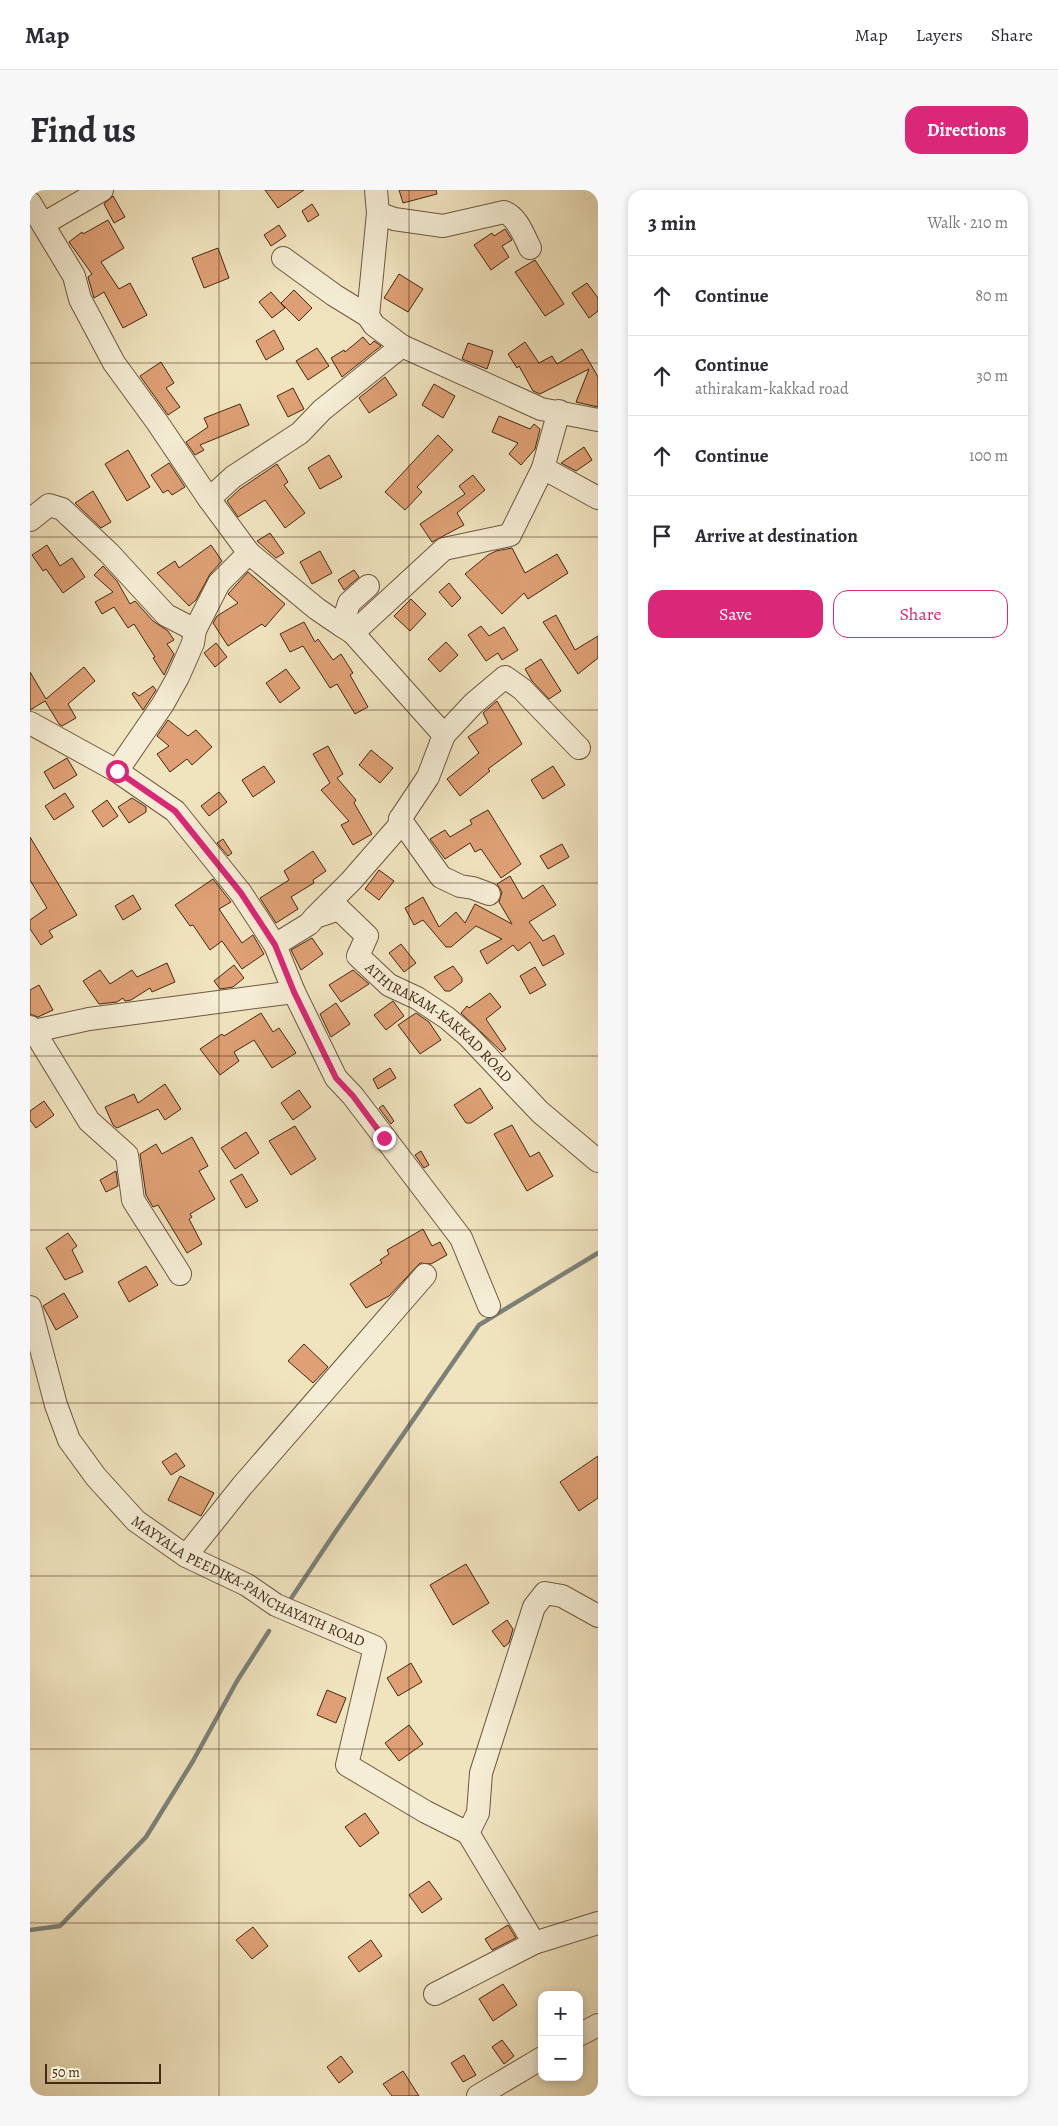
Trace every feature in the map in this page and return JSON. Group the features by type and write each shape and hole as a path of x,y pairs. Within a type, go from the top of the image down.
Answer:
{"street":[{"path":"43,224 102,190"},
{"path":"368,316 378,213 376,190"},
{"path":"30,203 74,276 80,299 114,363 249,552 317,609 347,630 444,735"},
{"path":"378,213 394,219 444,226 504,212 515,220 530,248"},
{"path":"283,258 334,295 368,316 374,325 402,346 541,409 598,420"},
{"path":"209,498 233,477 300,433 322,410 402,346"},
{"path":"347,630 444,549 510,536 542,468 559,411"},
{"path":"542,468 598,498"},
{"path":"30,520 49,505 62,509 109,553 166,615 195,630"},
{"path":"117,771 163,704 178,677 193,643 195,630 219,583 249,552"},
{"path":"347,630 349,603 368,586"},
{"path":"315,917 351,881 399,826 400,819 428,777 444,735 473,704 506,677 522,690 579,748"},
{"path":"30,724 117,771 175,811 241,893 275,945 294,992 336,1078 353,1096 461,1238 489,1306"},
{"path":"400,819 441,877 460,886 473,888 489,894"},
{"name":"ATHIRAKAM-KAKKAD ROAD","path":"275,945 308,924 315,917 339,908 367,936 358,956 364,962 389,986 417,998 468,1036 540,1112 598,1161"},
{"path":"180,1274 133,1200 127,1155 89,1121 32,1029 89,1019 294,992"},
{"path":"186,1556 242,1486 426,1275"},
{"name":"MAYYALA PEEDIKA-PANCHAYATH ROAD","path":"30,1307 56,1405 70,1440 96,1477 136,1521 186,1556 247,1585 276,1604 375,1647 347,1765 426,1812 468,1833"},
{"path":"534,1943 468,1833 478,1813 482,1773 534,1607 545,1593 554,1594 562,1596 598,1616"},
{"path":"435,1994 534,1943 598,1923"},
{"path":"583,2034 598,2025"},
{"path":"478,2096 538,2060"}],"building":[{"path":"265,190 304,190 278,208"},
{"path":"399,190 436,190 437,194 403,203"},
{"path":"113,196 125,217 114,223 104,204"},
{"path":"312,204 319,215 308,222 302,211"},
{"path":"108,220 124,248 101,262 119,289 130,283 147,315 123,328 104,292 94,298 88,277 92,274 69,242 82,232 83,234"},
{"path":"279,225 286,236 271,246 264,235"},
{"path":"505,229 512,240 502,246 509,257 491,270 474,245 492,233 494,236"},
{"path":"218,248 229,278 204,288 192,258"},
{"path":"535,260 564,304 545,316 515,272"},
{"path":"399,274 423,289 408,312 384,298"},
{"path":"587,283 598,298 598,311 589,318 572,293"},
{"path":"294,290 312,308 299,321 281,303"},
{"path":"271,292 285,308 272,318 259,302"},
{"path":"274,330 284,349 266,360 256,341"},
{"path":"363,337 370,345 374,341 381,346 342,377 331,358 344,350 345,352"},
{"path":"525,342 539,363 552,356 557,364 582,349 598,377 598,407 576,402 589,369 540,394 533,391 519,366 517,368 508,354"},
{"path":"468,343 493,351 487,369 462,359"},
{"path":"317,348 329,366 308,380 296,361"},
{"path":"161,362 174,383 166,388 180,407 168,415 140,376"},
{"path":"385,377 397,395 369,413 359,398"},
{"path":"434,384 455,396 443,418 422,405"},
{"path":"293,388 304,409 288,417 277,396"},
{"path":"240,404 249,425 200,445 204,450 195,455 186,442 208,427 204,418"},
{"path":"499,416 530,429 534,424 540,429 535,449 521,465 509,454 518,443 492,432"},
{"path":"438,435 453,450 417,487 422,492 405,510 385,492"},
{"path":"584,447 592,460 576,471 561,463"},
{"path":"128,450 150,487 127,501 105,464"},
{"path":"329,455 342,477 320,489 308,468"},
{"path":"169,463 185,487 172,495 168,490 163,493 151,475"},
{"path":"277,464 288,482 284,485 305,513 285,528 265,500 238,517 227,501 240,489"},
{"path":"473,475 485,490 457,513 464,525 432,542 420,524 465,494 459,486"},
{"path":"93,491 111,522 101,528 75,503"},
{"path":"270,533 284,553 276,558 257,541"},
{"path":"47,545 60,566 72,558 85,577 63,593 46,569 43,571 32,555"},
{"path":"211,545 222,561 210,574 196,600 189,606 157,573 175,561 179,568"},
{"path":"512,548 525,573 557,554 568,573 528,599 524,593 502,614 465,574 488,555 496,551"},
{"path":"320,551 332,573 312,584 300,562"},
{"path":"103,566 117,581 130,604 135,601 153,621 168,631 174,640 167,644 174,654 164,675 134,624 128,628 114,607 102,614 95,602 113,592 94,575"},
{"path":"354,570 359,577 344,590 338,580"},
{"path":"248,572 285,604 265,627 262,624 228,646 213,623 217,616 238,603 228,594"},
{"path":"449,583 461,598 452,607 439,592"},
{"path":"411,599 426,614 410,631 394,616"},
{"path":"556,615 575,650 598,636 598,658 578,674 543,622"},
{"path":"304,622 315,642 318,639 333,660 341,654 353,673 350,675 368,707 355,714 337,684 330,688 303,646 290,652 280,634"},
{"path":"481,626 489,636 504,627 518,650 502,660 498,653 486,661 468,635"},
{"path":"446,642 458,655 440,672 428,659"},
{"path":"216,643 227,657 215,667 204,653"},
{"path":"541,659 561,691 549,699 532,681 525,669"},
{"path":"84,667 95,681 68,704 76,718 62,726 45,701 30,710 30,672 46,699"},
{"path":"286,669 300,688 280,703 266,683"},
{"path":"153,686 156,690 143,710 132,694 134,692 139,696"},
{"path":"497,701 522,744 488,769 490,771 460,796 447,779 479,753 468,737 488,723 483,713"},
{"path":"168,720 188,736 196,730 212,747 192,765 187,759 170,772 157,754 169,746 157,736"},
{"path":"328,746 343,774 337,778 356,800 354,803 372,834 353,845 341,825 349,821 321,790 330,783 313,754"},
{"path":"371,750 393,768 380,783 359,765"},
{"path":"67,758 77,775 54,789 44,772"},
{"path":"264,766 275,782 253,797 242,780"},
{"path":"553,766 565,785 543,799 531,780"},
{"path":"219,792 227,802 209,816 201,806"},
{"path":"65,793 74,807 54,820 45,806"},
{"path":"132,798 146,807 146,812 129,823 118,807"},
{"path":"107,800 118,816 103,827 92,811"},
{"path":"488,810 521,864 501,878 481,849 475,852 470,843 445,859 430,839 445,830 450,837 472,824 470,820"},
{"path":"30,837 77,915 49,931 53,937 41,945 30,929 30,920 47,908 30,880"},
{"path":"223,839 232,853 228,856 217,843"},
{"path":"562,844 569,857 548,869 540,856"},
{"path":"313,851 326,871 313,880 314,883 291,897 298,909 276,923 260,898 289,880 284,871"},
{"path":"379,870 394,881 379,900 365,889"},
{"path":"510,876 523,899 543,885 556,905 529,922 543,941 554,935 564,954 543,966 530,942 518,951 513,945 487,964 480,951 502,939 476,926 451,947 446,947 423,920 414,925 405,908 423,897 439,927 456,912 465,923 475,904 512,924 499,902 502,892 497,884"},
{"path":"213,879 231,902 219,909 242,943 253,935 264,954 242,969 222,941 210,950 193,925 190,926 175,905"},
{"path":"133,895 141,909 123,920 115,906"},
{"path":"312,938 323,954 301,970 291,950"},
{"path":"401,944 416,963 404,972 389,953"},
{"path":"167,963 175,982 152,992 150,988 131,1000 125,1001 123,998 117,1002 99,1004 83,981 100,970 110,984 132,970 137,977"},
{"path":"234,965 244,978 233,987 220,989 214,981"},
{"path":"453,966 462,978 462,982 450,991 445,991 434,977"},
{"path":"535,967 546,985 530,994 520,976"},
{"path":"353,970 369,984 341,1002 329,985"},
{"path":"39,985 53,1010 38,1017 30,1014 30,990"},
{"path":"490,993 501,1007 486,1019 506,1049 502,1052 461,1013 467,1006 469,1008"},
{"path":"393,1001 404,1016 386,1030 374,1015"},
{"path":"336,1003 350,1024 331,1037 320,1014"},
{"path":"261,1013 273,1032 279,1028 296,1053 272,1068 254,1040 234,1052 239,1061 220,1075 200,1049 222,1034 224,1036"},
{"path":"416,1013 429,1022 441,1040 420,1054 398,1025"},
{"path":"390,1068 396,1078 378,1089 373,1079"},
{"path":"165,1084 181,1109 165,1120 158,1109 117,1128 113,1125 105,1107 134,1094 138,1103"},
{"path":"480,1088 493,1108 471,1123 466,1123 454,1105"},
{"path":"299,1090 311,1107 293,1120 281,1103"},
{"path":"44,1101 54,1115 36,1128 30,1120 30,1111"},
{"path":"383,1105 394,1121 391,1124 379,1108"},
{"path":"512,1125 530,1157 539,1152 553,1176 527,1191 494,1134"},
{"path":"295,1126 316,1159 291,1175 269,1141"},
{"path":"246,1132 259,1153 235,1169 221,1148"},
{"path":"192,1137 208,1166 199,1171 215,1199 190,1214 192,1217 189,1219 202,1244 187,1253 158,1205 153,1207 146,1195 140,1154 156,1144 162,1154"},
{"path":"421,1151 429,1165 424,1168 415,1155"},
{"path":"116,1171 118,1186 106,1192 100,1180"},
{"path":"242,1174 258,1201 246,1208 230,1181"},
{"path":"423,1229 432,1246 440,1242 447,1255 431,1264 420,1263 389,1296 366,1308 350,1284 382,1263 380,1260 389,1254 387,1250"},
{"path":"68,1233 77,1246 72,1250 83,1272 65,1280 46,1248"},
{"path":"146,1266 158,1285 129,1302 118,1282"},
{"path":"64,1293 78,1317 56,1330 43,1306"},
{"path":"304,1344 328,1367 313,1383 288,1361"},
{"path":"176,1453 185,1466 171,1475 162,1462"},
{"path":"598,1456 598,1498 579,1511 560,1482"},
{"path":"180,1476 214,1493 201,1516 168,1500"},
{"path":"466,1564 489,1603 453,1625 430,1585"},
{"path":"507,1620 513,1629 509,1643 504,1647 492,1631"},
{"path":"411,1663 422,1682 398,1696 387,1678"},
{"path":"327,1690 346,1698 336,1723 317,1715"},
{"path":"409,1725 423,1744 399,1761 385,1743"},
{"path":"365,1813 379,1833 360,1847 345,1827"},
{"path":"429,1881 442,1899 422,1913 409,1895"},
{"path":"508,1925 516,1938 492,1950 485,1939"},
{"path":"253,1927 268,1946 252,1959 236,1940"},
{"path":"371,1940 382,1956 359,1972 348,1957"},
{"path":"503,1984 517,2005 493,2021 479,1999"},
{"path":"502,2040 514,2056 504,2064 492,2047"},
{"path":"464,2055 476,2075 463,2082 451,2063"},
{"path":"341,2056 353,2072 339,2083 327,2067"},
{"path":"403,2071 419,2096 392,2096 383,2084"}],"waterway":[{"path":"288,1603 479,1325 598,1253"},
{"path":"30,1930 60,1926 146,1837 193,1761 237,1681 269,1631"}],"route":[{"path":"117,771 175,811 241,893 275,945 294,992 336,1078 353,1096 384,1138"}]}
